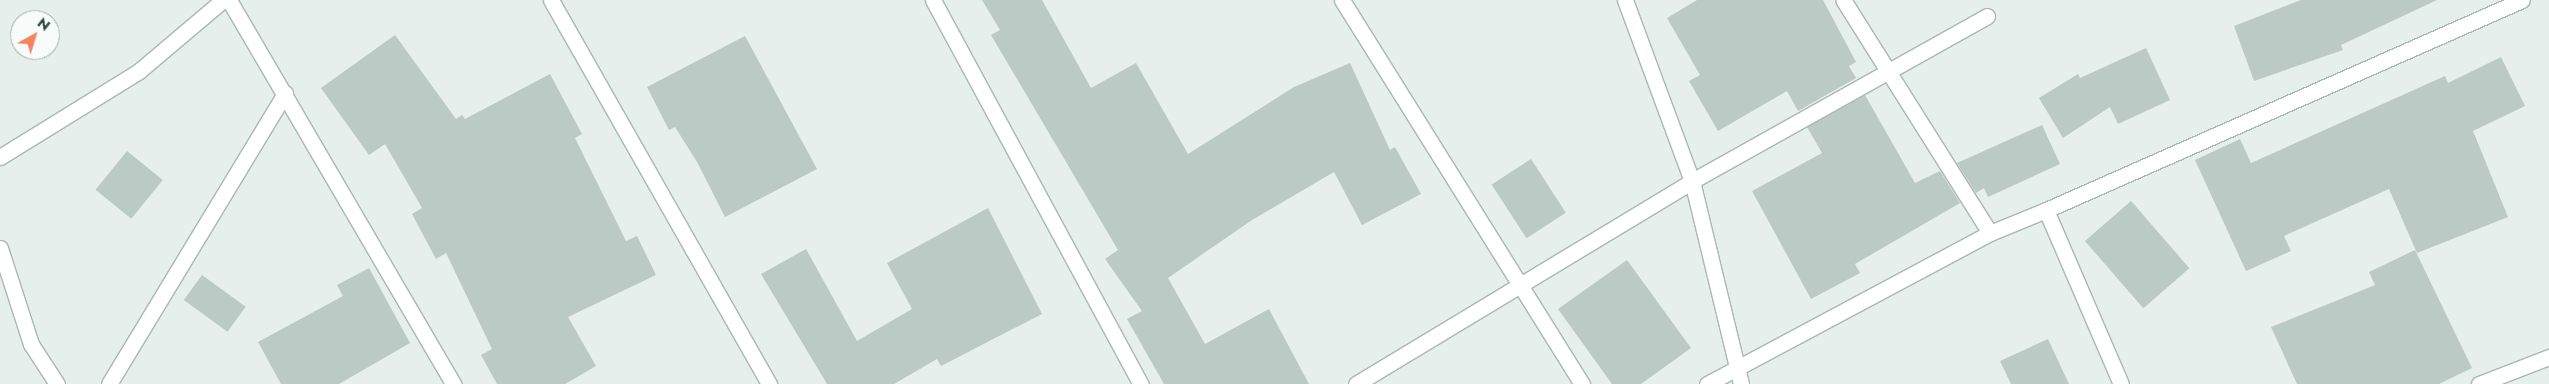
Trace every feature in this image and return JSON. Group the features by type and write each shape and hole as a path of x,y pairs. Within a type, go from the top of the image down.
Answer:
{"street":[{"path":"0,157 139,71 224,0"},
{"path":"229,0 285,92 453,384"},
{"path":"551,0 769,384"},
{"path":"933,0 1141,384"},
{"path":"1342,0 1582,384"},
{"path":"1625,0 1692,181 1735,368 1741,384"},
{"path":"1843,0 1886,72 1990,233"},
{"path":"1707,384 1990,233 2522,0"},
{"path":"1356,384 1692,181 1987,16"},
{"path":"109,384 285,92"},
{"path":"2046,210 2121,384"},
{"path":"0,248 31,344 57,384"},
{"path":"2479,384 2549,357"}],"building":[{"path":"982,0 1042,0 1091,88 1136,63 1188,154 1294,87 1350,63 1390,150 1395,147 1421,194 1362,225 1334,172 1252,220 1168,278 1205,344 1269,309 1309,384 1164,384 1127,319 1142,311 1105,259 1118,250 991,35 1000,30"},
{"path":"1697,0 1823,0 1856,62 1849,66 1856,78 1798,111 1787,91 1718,131 1689,81 1700,75 1667,18"},
{"path":"2301,0 2437,0 2341,45 2343,50 2254,81 2234,26"},
{"path":"395,35 456,119 462,115 465,119 550,74 582,134 575,138 626,241 637,236 656,275 568,317 596,366 565,384 497,384 481,355 492,349 446,253 436,259 412,214 422,208 385,144 369,155 321,88"},
{"path":"745,36 817,169 725,217 697,162 675,127 669,130 647,87"},
{"path":"2146,48 2170,100 2118,124 2110,107 2063,138 2039,98 2078,74 2080,78"},
{"path":"2501,57 2525,106 2473,131 2508,217 2417,253 2389,189 2284,236 2291,251 2246,271 2195,160 2240,139 2251,163 2445,76 2448,83"},
{"path":"1865,95 1915,183 1940,171 1960,203 1855,264 1860,273 1811,299 1752,191 1822,153 1807,127"},
{"path":"2042,125 2060,164 1988,197 1984,188 1976,193 1957,163"},
{"path":"127,151 163,180 131,219 96,190"},
{"path":"1531,159 1566,213 1526,238 1492,185"},
{"path":"2131,201 2189,268 2143,308 2085,241"},
{"path":"988,208 1042,314 941,366 937,359 894,384 827,384 761,274 806,249 857,341 912,309 887,263"},
{"path":"2415,250 2472,368 2439,384 2297,384 2271,327 2375,285 2369,272"},
{"path":"1627,260 1691,348 1641,384 1612,384 1558,309"},
{"path":"369,268 410,343 339,384 281,384 258,342 343,296 337,285"},
{"path":"202,275 246,307 227,332 184,300"},
{"path":"2048,339 2069,384 2011,384 2000,361"}]}
